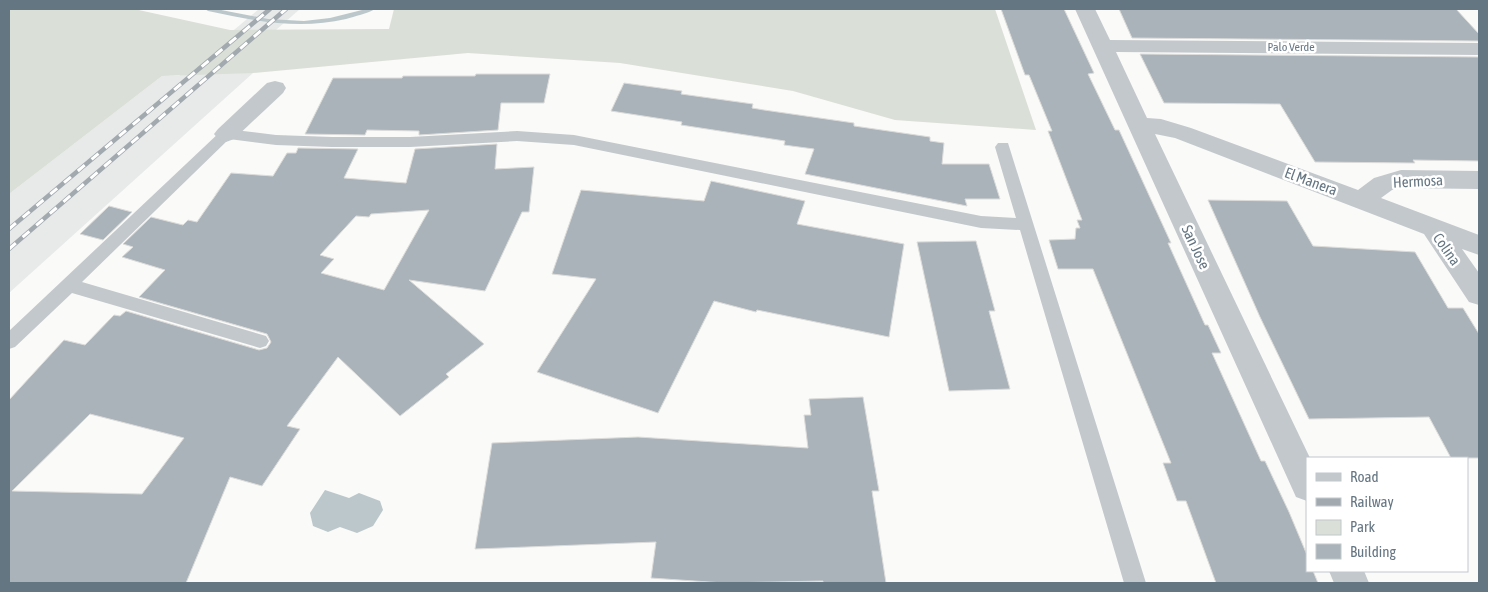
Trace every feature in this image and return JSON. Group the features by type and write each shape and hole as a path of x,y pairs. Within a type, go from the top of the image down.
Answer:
{"street":[{"name":"San Jose","path":"1085,9 1306,484"},
{"name":"Palo Verde","path":"1102,46 1479,48"},
{"path":"226,134 275,88"},
{"name":"El Manera","path":"1139,125 1161,127 1183,133 1479,246"},
{"name":"Hermosa","path":"1362,200 1382,184 1401,179 1479,180"},
{"name":"Colina","path":"1433,228 1479,294"}],"lane":[{"path":"9,342 226,134 276,140 332,142 410,142 517,136 574,140 981,222 1026,224"},
{"path":"1003,147 1135,583"},
{"path":"68,285 260,341"}],"shaded area":[{"path":"259,9 300,9 227,73 253,73 9,293 9,194 162,76 179,76"},
{"path":"325,490 349,498 359,493 380,501 383,510 373,526 357,533 340,527 328,532 313,526 310,513"}],"green space":[{"path":"9,9 134,9 230,30 389,29 394,9 995,9 1036,130 895,120 793,91 620,63 468,53 253,73 162,76 9,194"}],"building":[{"path":"1001,9 1064,9 1094,73 1088,74 1115,130 1119,130 1171,243 1168,243 1205,325 1208,325 1221,353 1212,353 1261,461 1265,461 1289,512 1306,553 1306,572 1313,572 1318,583 1216,583 1186,501 1177,501 1163,463 1171,463 1093,269 1058,269 1049,240 1075,239 1076,228 1080,228 1077,220 1082,220 1048,131 1052,131 1029,75 1025,75"},
{"path":"1119,9 1456,9 1479,34 1479,41 1132,38"},
{"path":"1140,54 1479,57 1479,161 1413,160 1415,163 1315,162 1280,104 1164,103"},
{"path":"476,74 550,74 544,103 501,103 498,130 419,135 419,131 367,130 365,135 305,134 333,78 475,76"},
{"path":"624,83 682,91 681,94 753,104 752,108 854,123 854,126 930,137 930,141 944,143 942,164 989,164 1000,199 965,199 967,206 805,174 814,149 784,145 785,141 681,125 682,122 611,111"},
{"path":"497,144 495,169 534,167 529,212 522,212 485,291 409,280 484,344 446,374 449,377 400,416 338,357 287,426 300,429 262,486 230,477 186,583 9,583 9,400 64,340 85,345 114,315 120,316 126,311 259,350 267,348 271,342 267,334 139,297 165,270 122,257 133,247 123,244 151,217 183,225 188,220 197,222 231,173 273,176 287,153 296,153 298,148 358,149 344,178 406,183 415,149","holes":["429,210 384,290 321,273 334,259 320,255 356,216 369,217 371,214","90,414 184,438 142,494 12,491"]},
{"path":"711,181 805,201 797,224 904,244 889,337 757,310 756,312 714,301 658,413 537,372 596,279 552,274 581,190 704,201"},
{"path":"1208,200 1287,201 1313,246 1415,252 1448,308 1463,308 1479,334 1479,458 1450,457 1429,417 1309,419 1260,317"},
{"path":"109,206 132,212 103,240 80,234"},
{"path":"976,241 995,311 989,311 1010,389 949,391 917,242"},
{"path":"863,397 879,491 872,491 886,583 823,583 823,581 724,583 651,578 656,542 475,549 492,443 638,437 808,448 804,415 811,415 809,399"}],"waterway":[{"path":"208,9 268,21 292,23 313,23 347,17 372,9"}],"railway":[{"path":"9,229 270,9"},
{"path":"9,249 286,9"}]}
